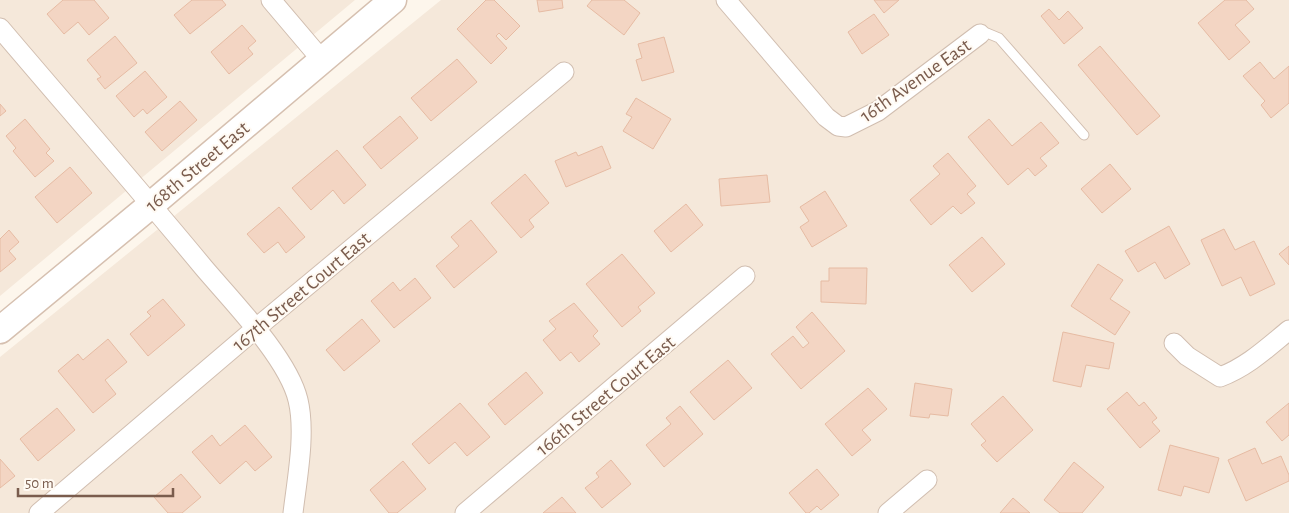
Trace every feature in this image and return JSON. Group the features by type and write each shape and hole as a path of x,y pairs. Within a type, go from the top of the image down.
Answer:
{"street":[{"path":"271,0 321,59"},
{"name":"168th Street East","path":"0,330 393,0"},
{"name":"16th Avenue East","path":"726,0 826,117 838,126 855,123 878,111 980,34"},
{"path":"0,28 271,348 291,382 298,400 301,442 293,513"},
{"name":"167th Street Court East","path":"39,513 564,72"},
{"name":"166th Street Court East","path":"464,513 745,276"},
{"path":"1174,343 1187,356 1220,377 1236,371 1289,330"},
{"path":"888,513 927,480"}],"lane":[{"path":"980,34 987,33 999,38 1084,134"}],"shaded area":[{"path":"0,0 355,0 0,296"},
{"path":"441,0 1289,0 1289,513 0,513 0,357"}],"building":[{"path":"63,0 94,0 109,18 89,35 78,22 64,34 47,14"},
{"path":"192,0 222,0 226,5 190,34 174,15"},
{"path":"486,0 494,0 520,26 506,40 499,33 496,36 507,48 491,64 457,29"},
{"path":"537,0 562,0 563,8 539,12"},
{"path":"592,0 624,0 640,13 624,35 587,6"},
{"path":"874,0 899,0 884,13"},
{"path":"1225,0 1246,0 1254,9 1235,25 1250,42 1229,60 1198,23"},
{"path":"1049,9 1059,20 1068,11 1083,28 1064,44 1041,16"},
{"path":"874,14 889,35 862,54 848,32"},
{"path":"242,25 256,41 248,48 253,54 229,74 211,52"},
{"path":"115,36 137,63 105,89 97,79 101,77 87,60"},
{"path":"664,37 674,72 642,81 636,60 642,58 638,44"},
{"path":"1100,46 1160,116 1137,135 1078,65"},
{"path":"457,59 477,82 431,121 411,98"},
{"path":"1260,62 1274,79 1289,66 1289,103 1271,118 1261,105 1265,101 1243,76"},
{"path":"145,71 167,97 147,114 143,109 134,117 116,96"},
{"path":"636,98 671,119 653,149 623,131 632,117 626,114"},
{"path":"180,101 197,120 162,151 145,132"},
{"path":"0,104 6,111 0,116"},
{"path":"400,116 418,138 381,169 363,147"},
{"path":"25,119 50,149 46,153 54,161 35,177 13,151 16,148 6,136"},
{"path":"989,119 1012,146 1041,122 1059,143 1040,158 1047,166 1035,176 1028,168 1008,185 968,137"},
{"path":"602,146 611,168 566,187 555,161 576,152 578,156"},
{"path":"337,150 366,185 344,204 333,190 311,210 292,188"},
{"path":"948,153 976,186 967,194 975,203 961,214 953,206 931,225 910,200 940,174 933,166"},
{"path":"1110,164 1131,189 1102,213 1081,189"},
{"path":"70,167 92,193 57,223 35,197"},
{"path":"525,174 549,203 529,220 534,227 521,238 491,203"},
{"path":"767,175 770,202 721,206 719,179"},
{"path":"825,191 847,226 812,247 800,227 809,221 800,207"},
{"path":"686,204 703,225 671,252 654,231"},
{"path":"279,207 305,237 286,253 278,242 264,253 247,234"},
{"path":"471,220 497,252 454,288 436,266 459,246 451,237"},
{"path":"1169,226 1190,264 1165,279 1155,262 1138,272 1125,251"},
{"path":"1224,229 1235,250 1254,241 1275,284 1250,296 1241,277 1222,286 1201,240"},
{"path":"9,230 19,242 9,251 16,259 0,272 0,239"},
{"path":"982,237 1005,264 972,292 949,265"},
{"path":"1289,246 1289,265 1279,254"},
{"path":"622,254 655,293 638,307 641,311 622,327 586,284"},
{"path":"1098,264 1123,280 1110,299 1130,312 1115,335 1071,306"},
{"path":"829,268 867,268 866,304 821,302 821,281 829,281"},
{"path":"415,278 431,298 394,328 371,301 393,282 400,291"},
{"path":"163,299 185,325 148,356 130,334 151,316 147,312"},
{"path":"574,303 598,331 593,336 600,344 579,362 571,352 560,361 543,340 556,329 549,321"},
{"path":"812,312 845,351 801,389 771,354 793,336 803,348 809,343 796,327"},
{"path":"362,319 380,341 344,371 326,350"},
{"path":"1063,332 1114,343 1109,369 1086,365 1081,387 1053,381"},
{"path":"108,339 127,362 105,380 116,394 93,413 58,371 78,354 83,360"},
{"path":"728,360 752,388 714,420 690,392"},
{"path":"526,372 543,393 505,425 488,404"},
{"path":"915,383 952,389 948,416 930,414 929,418 910,416"},
{"path":"868,388 887,409 862,430 871,440 852,456 825,424"},
{"path":"1127,392 1139,406 1144,402 1157,418 1152,422 1160,431 1140,448 1107,409"},
{"path":"1003,396 1033,430 997,462 981,445 986,441 971,424"},
{"path":"460,403 490,437 467,456 455,442 429,464 412,444"},
{"path":"1289,403 1289,435 1282,441 1266,422"},
{"path":"680,406 703,434 664,467 646,445 671,424 666,418"},
{"path":"57,408 75,430 38,461 20,439"},
{"path":"245,425 272,457 255,471 246,461 220,484 192,452 212,435 220,446"},
{"path":"1170,445 1219,458 1209,493 1184,486 1181,496 1158,490"},
{"path":"1255,448 1262,464 1281,456 1289,475 1289,481 1246,501 1228,460"},
{"path":"0,459 15,476 0,488"},
{"path":"611,460 631,484 602,508 585,488 599,477 596,473"},
{"path":"403,461 426,489 397,513 389,513 370,490"},
{"path":"1074,462 1104,487 1082,513 1060,513 1044,500"},
{"path":"817,469 839,495 821,510 817,506 809,513 806,513 789,493"},
{"path":"181,474 201,497 182,513 168,513 154,497"},
{"path":"562,497 576,513 543,513"},
{"path":"1013,498 1030,513 1000,513"}]}
